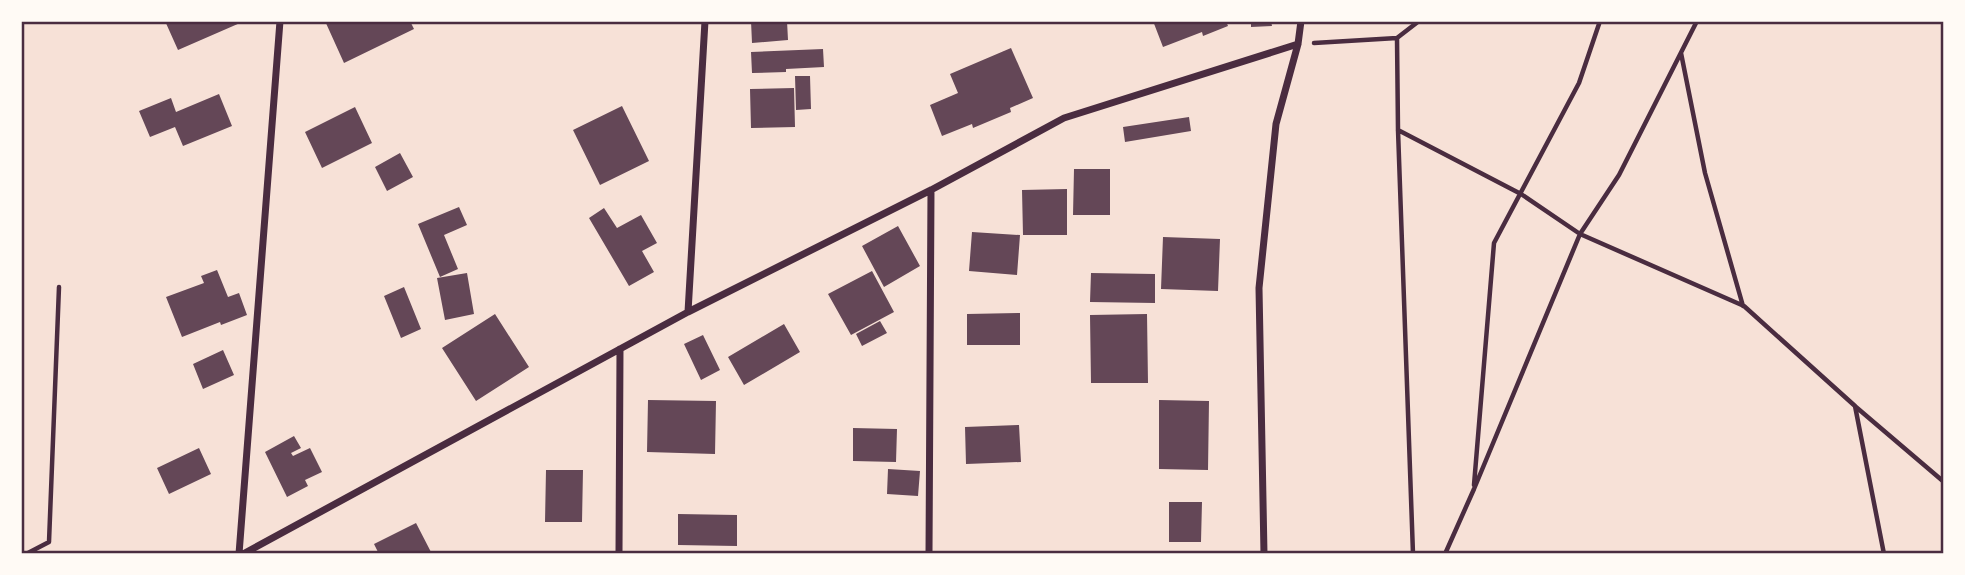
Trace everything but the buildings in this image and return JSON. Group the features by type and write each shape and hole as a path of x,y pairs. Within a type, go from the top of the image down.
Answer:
{"street":[{"path":"241,554 279,21"},
{"path":"688,312 705,21"},
{"path":"1264,554 1259,288 1276,124 1298,44 1301,21"},
{"path":"241,554 688,312 931,190 1064,118 1298,44"},
{"path":"929,554 931,190"},
{"path":"619,554 620,349"}],"path":[{"path":"1298,44 1397,38 1419,21"},
{"path":"1474,489 1494,243 1579,83 1601,21"},
{"path":"1445,554 1580,234 1619,174 1697,21"},
{"path":"1397,38 1413,554"},
{"path":"1681,52 1704,173 1744,306"},
{"path":"1398,130 1521,194 1580,234 1744,306 1944,482"},
{"path":"26,554 49,542 59,287"},
{"path":"1855,406 1884,554"}]}
